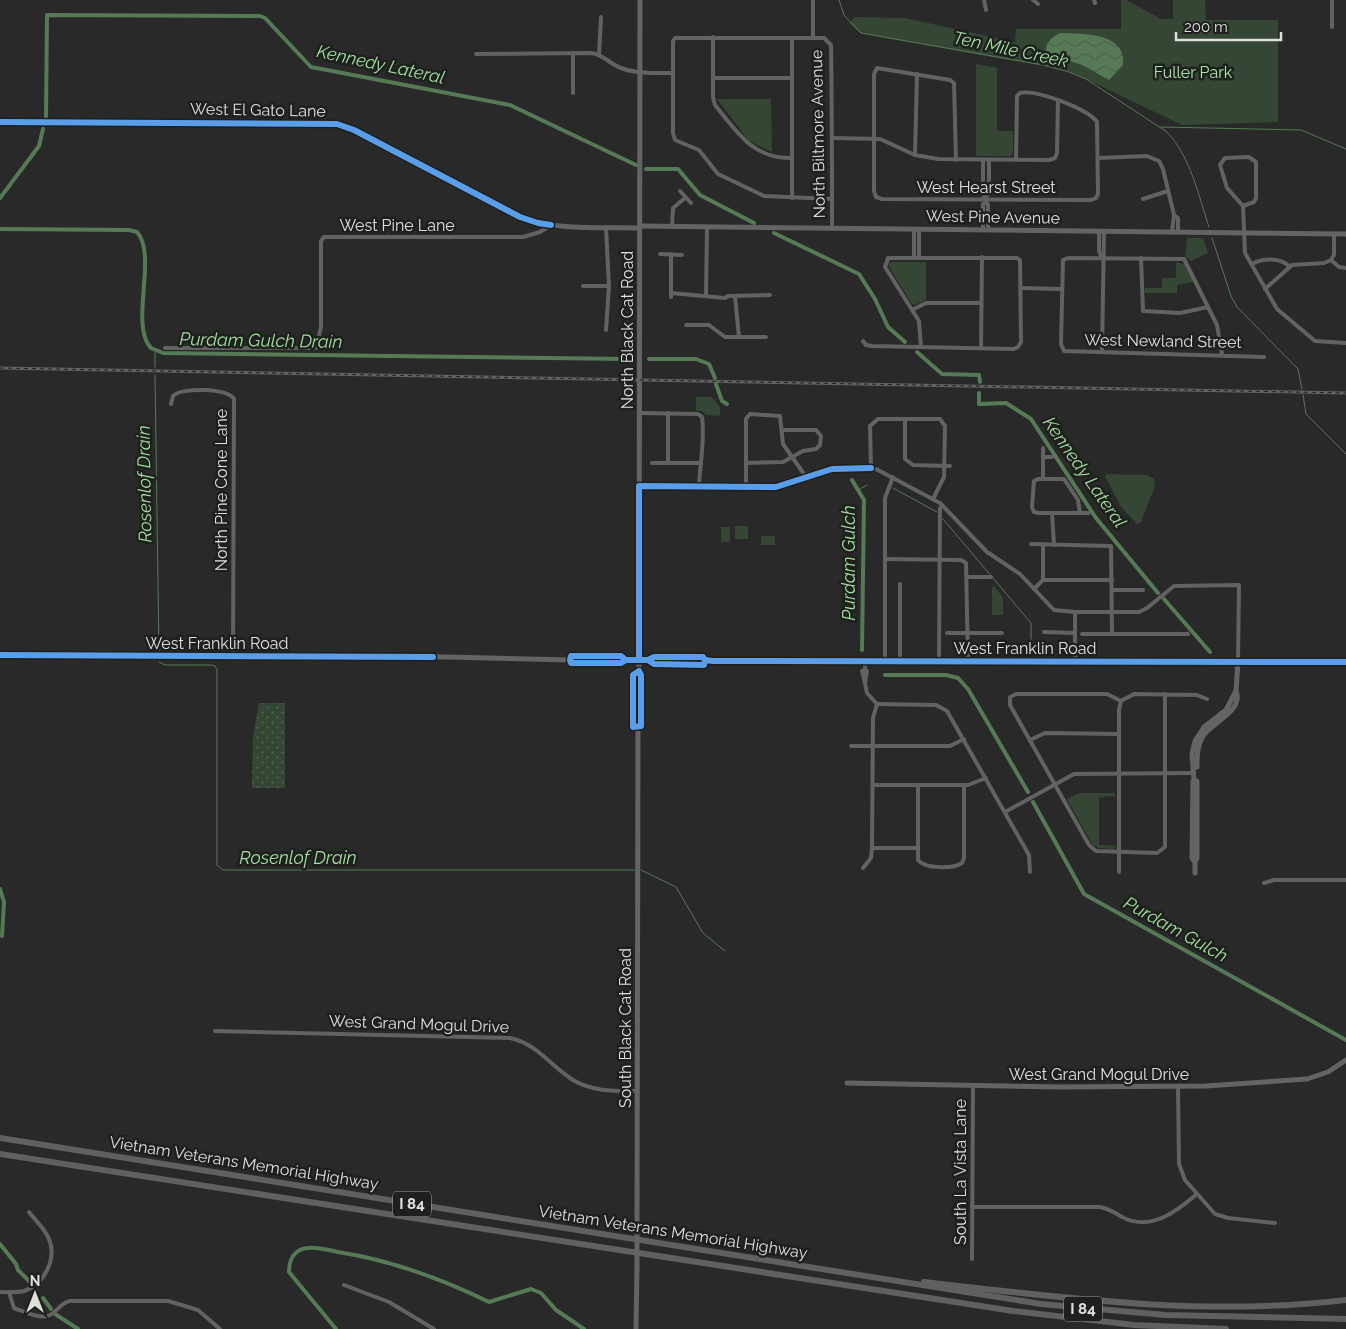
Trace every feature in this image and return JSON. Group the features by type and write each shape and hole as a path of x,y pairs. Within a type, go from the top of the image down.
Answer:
{"highway":[{"name":"Vietnam Veterans Memorial Highway","path":"0,1138 1041,1304 1116,1312 1213,1318 1346,1319"},
{"name":"Vietnam Veterans Memorial Highway","path":"0,1154 1012,1311 1099,1322 1226,1329"},
{"path":"823,1270 1040,1296 1166,1306 1302,1306 1346,1300"},
{"path":"1099,1322 1130,1329"}],"street":[{"name":"North Black Cat Road","path":"639,660 640,0"},
{"path":"813,0 813,38 674,38 673,133 675,140 699,150 718,174 764,196 832,198"},
{"path":"984,0 986,10"},
{"path":"1033,0 1038,4"},
{"path":"1332,0 1332,27"},
{"path":"599,54 601,17"},
{"path":"713,37 715,105 742,140 775,158 792,158"},
{"path":"792,38 792,198"},
{"name":"North Biltmore Avenue","path":"813,38 829,41 832,45 832,228"},
{"path":"572,53 573,93"},
{"path":"476,54 599,54 618,67 639,72 673,73"},
{"path":"874,139 874,74 877,68 954,82 956,160"},
{"path":"915,155 917,74"},
{"path":"713,78 792,78"},
{"path":"1016,160 1017,96 1020,93 1028,92 1058,100 1092,115 1097,122 1098,158 1147,156 1158,161 1163,169 1174,215 1175,232"},
{"path":"832,138 874,139 885,141 915,155 956,160 1055,158 1058,100"},
{"name":"West El Gato Lane","path":"0,122 337,124 354,130 520,217 552,225"},
{"name":"West Hearst Street","path":"874,139 876,197 882,199 1090,200 1096,198 1098,194 1098,158"},
{"path":"1243,206 1254,202 1256,198 1254,160 1249,157 1228,158 1222,161 1221,168 1227,188 1243,206 1244,250 1265,289 1281,314 1315,341 1346,343"},
{"path":"983,160 983,194 986,200"},
{"path":"986,230 983,204 988,194 989,160"},
{"path":"680,191 691,203"},
{"path":"1143,199 1168,191"},
{"path":"672,226 673,208 685,198"},
{"name":"West Pine Lane","path":"165,348 316,348 321,328 322,242 324,237 522,237 540,232 552,225 606,228 640,227"},
{"name":"West Pine Avenue","path":"640,227 1346,234"},
{"path":"706,296 707,227"},
{"path":"606,228 609,286 606,330"},
{"path":"916,229 916,257"},
{"path":"1102,231 1099,251 1102,258 1102,352"},
{"path":"1331,260 1334,234"},
{"path":"660,254 682,254"},
{"path":"671,254 671,295 770,295"},
{"path":"863,341 866,345 872,346 921,347 981,348 1018,347 1021,342 1021,263 1016,258 982,257 891,257 886,261 885,267 920,325 921,347"},
{"path":"981,348 982,257"},
{"path":"1021,288 1061,289 1063,260 1068,258 1184,259 1217,325 1222,354"},
{"path":"1142,258 1143,311 1180,313 1208,307"},
{"path":"1252,264 1260,260 1281,261 1290,267"},
{"path":"1265,289 1290,267 1299,263 1324,263 1331,260"},
{"path":"1331,260 1339,267 1346,268"},
{"path":"583,286 609,286"},
{"name":"West Newland Street","path":"1061,289 1062,349 1067,352 1222,354 1264,357"},
{"path":"735,296 739,337"},
{"path":"912,310 930,302 982,303"},
{"path":"686,325 709,325 725,336 766,337"},
{"name":"North Pine Cone Lane","path":"171,404 173,396 180,390 223,391 232,396 234,400 233,657"},
{"path":"639,413 701,416 703,452 700,486"},
{"path":"668,413 668,463"},
{"path":"746,486 746,419 748,415 780,416 783,444 806,477"},
{"path":"871,468 870,426 873,421 878,419 942,421 945,426 947,466 944,477 933,499"},
{"path":"905,419 905,459 908,463 913,465 947,466"},
{"path":"746,463 772,463 792,458 802,451 820,446 819,432 814,430 782,430"},
{"path":"1043,448 1043,479"},
{"path":"1043,457 1052,457"},
{"path":"652,463 701,463"},
{"path":"639,486 776,487 832,469 871,468 893,477 946,508 987,552 1020,574 1054,610 1075,612 1143,610 1174,586 1239,585 1237,700 1229,713 1207,730 1199,742 1197,767 1192,781 1192,858 1195,862 1195,873"},
{"path":"885,661 885,498 893,477"},
{"path":"1080,513 1078,500 1064,479 1034,481 1032,507 1034,512 1052,513 1080,513 1088,513"},
{"path":"939,661 940,508"},
{"path":"1052,513 1054,545"},
{"path":"1031,544 1111,546 1112,634"},
{"path":"1034,589 1043,580 1043,544"},
{"path":"885,559 961,560 966,562 968,577 968,661"},
{"path":"968,577 991,577"},
{"path":"1043,580 1112,580"},
{"path":"900,584 900,661"},
{"path":"1112,590 1143,590"},
{"path":"1075,612 1075,662"},
{"path":"1044,632 1075,633"},
{"path":"947,633 1002,633"},
{"path":"1082,634 1188,634"},
{"name":"West Franklin Road","path":"0,655 570,660 571,656 621,656 626,660 648,660 654,657 703,657 705,660 1346,662"},
{"name":"South Black Cat Road","path":"636,1329 638,728 634,727 633,675 639,672 639,660"},
{"path":"865,661 865,670 862,671 867,693 877,704 936,705 946,709 1029,855 1030,872"},
{"path":"1122,701 1107,694 1016,694 1010,697 1010,706 1089,844 1096,851 1157,853 1164,850 1165,694"},
{"path":"1119,872 1119,710 1122,701 1134,694 1197,695 1207,699"},
{"path":"863,868 871,858 872,848 873,718 877,704"},
{"path":"1030,740 1045,733 1119,734"},
{"path":"851,746 950,746 964,739"},
{"path":"1005,812 1074,774 1194,774"},
{"path":"872,785 964,785 973,784 986,778"},
{"path":"918,785 919,862 925,866 957,866 962,863 964,785"},
{"path":"872,848 918,848"},
{"path":"1264,883 1274,880 1346,880"},
{"name":"West Grand Mogul Drive","path":"214,1030 510,1038 534,1047 565,1075 583,1085 604,1091 638,1091"},
{"name":"West Grand Mogul Drive","path":"847,1083 1178,1086 1293,1082 1328,1072 1346,1060"},
{"name":"South La Vista Lane","path":"972,1259 973,1085"},
{"path":"1178,1086 1179,1164 1182,1174 1215,1214 1275,1223"},
{"path":"972,1207 1100,1207 1110,1209 1132,1220 1153,1221 1169,1216 1198,1194"},
{"path":"0,1292 25,1290 36,1284 47,1271 50,1263 49,1238 28,1212"},
{"path":"344,1285 389,1302 434,1329"},
{"path":"10,1292 14,1308 39,1316 50,1315 62,1304 70,1301 168,1301 198,1310 220,1329"}],"green space":[{"name":"Fuller Park","path":"1121,0 1126,0 1161,19 1173,19 1173,0 1205,0 1206,20 1278,20 1278,122 1182,125 1067,70 860,33 849,23 855,17 905,18 1015,42 1016,29 1121,29"},
{"path":"976,64 997,68 997,131 1013,131 1013,153 1010,156 976,156"},
{"path":"717,99 771,99 772,152 749,141"},
{"path":"1187,238 1203,238 1208,253 1191,261 1185,256"},
{"path":"926,262 926,300 915,305 912,304 889,267 889,263"},
{"path":"1176,262 1184,264 1193,282 1177,285 1177,293 1145,293 1145,288 1162,288 1162,278 1176,278"},
{"path":"696,397 712,397 720,407 720,416 706,415 704,412 696,410"},
{"path":"1107,474 1147,475 1154,479 1155,486 1141,522 1137,524 1121,507 1105,476"},
{"path":"735,526 748,526 748,539 735,539"},
{"path":"721,527 730,527 730,542 721,542"},
{"path":"761,536 775,536 775,545 761,545"},
{"path":"992,587 995,587 1003,598 1003,615 992,615"},
{"path":"259,703 285,703 285,788 252,788 253,737"},
{"path":"1079,793 1115,793 1115,796 1099,797 1099,845 1116,846 1114,849 1099,848 1092,844 1067,799"}],"water":[{"path":"1061,33 1091,35 1111,41 1118,46 1122,54 1123,65 1109,80 1080,64 1046,54 1046,47 1049,41"}],"waterway":[{"name":"Ten Mile Creek","path":"839,0 844,15 861,33 1043,65 1086,79 1167,132 1188,165 1209,227"},
{"name":"Kennedy Lateral","path":"46,117 47,15 260,16 265,18 311,67 510,105 636,165"},
{"path":"1161,127 1301,130 1346,149"},
{"name":"Kennedy Lateral","path":"0,198 39,146 43,129"},
{"name":"Kennedy Lateral","path":"646,169 678,169 700,195 754,223"},
{"name":"Purdam Gulch Drain","path":"0,229 129,230 137,232 143,243 145,257 142,307 142,323 145,337 151,348 163,353 628,359"},
{"name":"Kennedy Lateral","path":"774,233 859,274 875,299 888,327 905,342"},
{"name":"Ten Mile Creek","path":"1212,238 1231,296 1237,307 1298,369 1302,389"},
{"name":"Rosenlof Drain","path":"155,351 155,367"},
{"name":"Kennedy Lateral","path":"917,352 942,374 979,375 980,382"},
{"name":"Purdam Gulch","path":"649,359 696,359 709,364 715,378"},
{"name":"Rosenlof Drain","path":"155,375 159,652"},
{"name":"Purdam Gulch","path":"716,384 722,401 727,404"},
{"name":"Kennedy Lateral","path":"979,393 979,404 1006,403 1031,419 1096,518 1158,593"},
{"name":"Ten Mile Creek","path":"1303,395 1306,414 1346,454"},
{"name":"Purdam Gulch","path":"852,480 864,500 862,650"},
{"path":"858,490 867,485"},
{"path":"893,488 937,512"},
{"path":"943,519 1031,623 1031,650"},
{"name":"Kennedy Lateral","path":"1164,599 1210,652"},
{"name":"Rosenlof Drain","path":"159,662 165,665 211,665 215,666 217,670 217,865 223,870 635,870"},
{"name":"Purdam Gulch","path":"885,675 946,675 958,678 968,689 1028,792"},
{"name":"Purdam Gulch","path":"1033,802 1084,894 1346,1040"},
{"name":"Rosenlof Drain","path":"641,870 676,887 703,933 725,951"},
{"path":"0,889 4,902 2,936"},
{"path":"0,1244 16,1264 18,1270 32,1284"},
{"path":"336,1329 289,1272 291,1259 299,1250 319,1248 396,1265 434,1278 489,1302 531,1289 541,1293 556,1310 584,1329"},
{"path":"43,1298 51,1309"},
{"path":"55,1314 78,1329"}],"railway":[{"path":"0,368 1346,393"}],"cycle path":[{"path":"0,122 337,124 354,130 520,217 551,225"},
{"path":"639,660 639,486 776,487 832,469 871,468"},
{"path":"0,655 433,657"},
{"path":"626,660 621,656 571,656 570,660 571,663 621,663 626,660 646,660"},
{"path":"705,660 704,665 654,664 648,660 654,657 703,657 705,660 713,661 1346,662"},
{"path":"639,671 641,675 641,726 633,727 633,675 639,671"}]}
